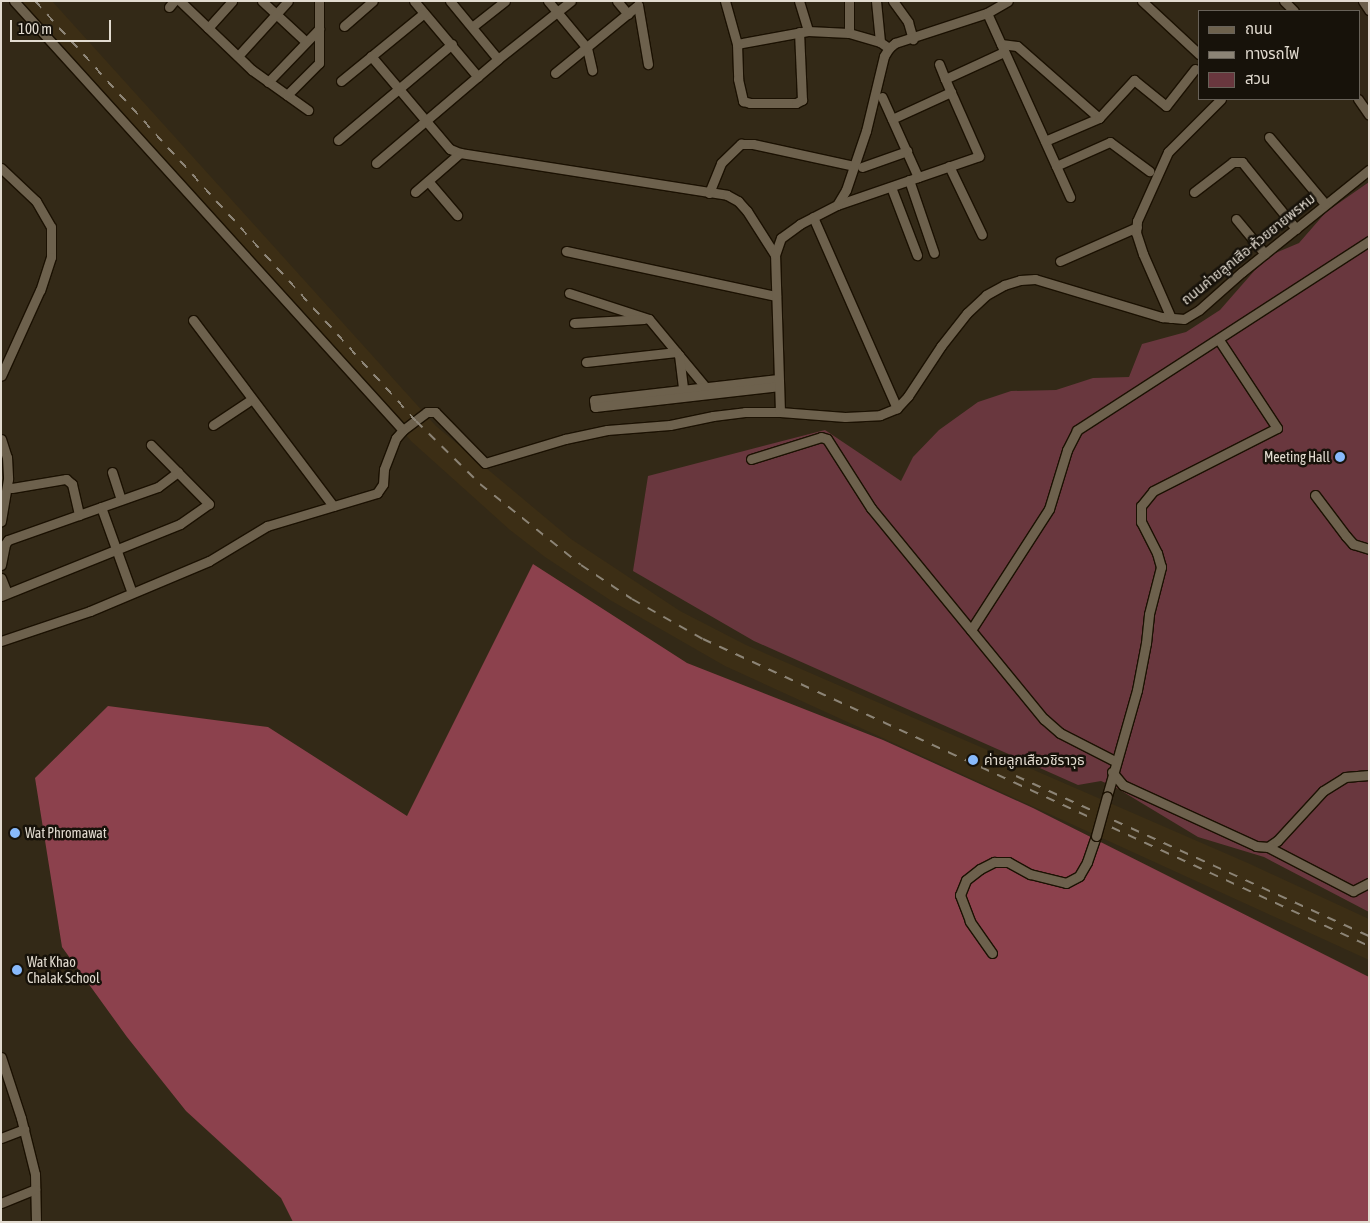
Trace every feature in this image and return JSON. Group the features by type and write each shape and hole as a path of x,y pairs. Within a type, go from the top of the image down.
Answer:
{"street":[{"path":"14,1 403,430"},
{"path":"180,1 268,82 308,110"},
{"path":"208,28 232,1"},
{"path":"262,1 305,41"},
{"path":"238,56 288,1"},
{"path":"287,95 319,63 319,1"},
{"path":"344,26 373,1"},
{"path":"414,1 478,77"},
{"path":"450,1 498,59"},
{"path":"472,27 505,1"},
{"path":"548,1 587,48 592,70"},
{"path":"376,163 498,59 571,1"},
{"path":"618,1 628,14"},
{"path":"725,1 737,44 738,79 743,101 750,103 799,102 802,96 799,32"},
{"path":"798,1 808,30"},
{"path":"849,1 849,33"},
{"path":"876,1 880,42"},
{"path":"894,1 908,22 913,38"},
{"path":"837,205 858,167 884,56 889,48 895,43 987,13 1008,1"},
{"path":"1142,1 1198,53"},
{"path":"1284,1 1293,10"},
{"path":"1363,1 1369,10"},
{"path":"555,73 638,5 648,64"},
{"path":"341,81 424,13"},
{"path":"987,13 1070,197"},
{"path":"268,82 305,41 319,29"},
{"path":"737,44 808,30 849,33 880,42 889,48"},
{"path":"338,140 452,44"},
{"path":"944,79 1003,48 1017,46 1099,118"},
{"path":"371,56 450,149 460,153 727,195 738,201 747,211 775,255"},
{"path":"780,412 775,255 781,238 813,217 837,205 979,156 939,64"},
{"path":"1044,141 1099,118 1134,80 1166,106 1195,69"},
{"path":"892,119 951,92"},
{"path":"882,97 918,177"},
{"path":"1171,318 1143,254 1136,234 1137,221 1168,152 1220,100"},
{"path":"1359,100 1369,115"},
{"path":"1269,137 1325,204"},
{"path":"1056,166 1110,142 1149,171"},
{"path":"709,193 720,163 741,144 753,144 858,167 907,151"},
{"path":"415,192 460,153"},
{"path":"1194,192 1233,162 1242,162 1296,229"},
{"path":"949,166 982,234"},
{"path":"1,168 36,201 51,228 51,257 40,290 1,376"},
{"name":"ถนนค่ายลูกเสึอ-ห้วยยายพรหม","path":"897,408 966,313 986,295 1004,285 1020,280 1035,280 1090,297 1171,318 1184,319 1199,310 1325,204 1369,170"},
{"path":"909,180 934,253"},
{"path":"428,181 457,215"},
{"path":"891,187 917,255"},
{"path":"1,641 90,611 209,561 267,526 377,493 383,484 384,469 396,438 403,430 427,412 434,412 485,462 565,439 607,430 670,425 745,412 780,412 846,417 880,415 897,408 813,217"},
{"path":"1236,219 1265,254"},
{"path":"1060,261 1137,227"},
{"path":"971,630 1049,509 1067,450 1078,430 1369,241"},
{"path":"566,252 776,296"},
{"path":"569,293 649,319 708,390"},
{"path":"574,323 649,319"},
{"path":"193,320 333,506"},
{"path":"992,953 970,921 960,894 966,880 980,869 994,862 1008,862 1030,874 1066,883 1079,876 1089,860 1115,761 1137,690 1146,643 1149,614 1161,567 1157,553 1141,522 1142,506 1153,491 1277,428 1219,340"},
{"path":"586,362 677,353"},
{"path":"677,353 684,393"},
{"path":"634,399 778,382"},
{"path":"213,425 252,399"},
{"path":"751,459 821,437 827,439 871,508 1052,728 1115,761"},
{"path":"1,439 7,457 8,479 1,521"},
{"path":"1,578 4,595 180,524 209,504 150,444"},
{"path":"112,472 121,500"},
{"path":"1,565 6,542 158,487 178,472"},
{"path":"12,488 66,479 72,484 79,515"},
{"path":"1315,495 1353,544 1369,549"},
{"path":"101,507 132,593"},
{"path":"1112,772 1123,785 1130,789 1256,846 1268,847 1353,891 1369,884"},
{"path":"1268,847 1277,841 1323,792 1345,777 1369,775"},
{"path":"2,1059 24,1128 35,1174 36,1222"},
{"path":"1,1138 24,1128"},
{"path":"1,1203 35,1189"}],"shaded area":[{"path":"18,1 52,1 436,426 571,539 680,611 746,645 1250,864 1369,919 1369,960 725,666 610,600 545,557 510,530 411,441 278,286"},
{"path":"533,564 687,663 883,740 1033,808 1369,977 1369,1222 293,1222 281,1198 186,1111 127,1037 62,947 35,778 108,706 268,727 407,816"}],"green space":[{"name":"ค่ายลูกเสือวชิราวุธ","path":"1369,182 1369,912 1264,857 1198,837 1115,787 1101,781 1078,785 754,641 633,571 648,476 825,430 901,481 913,457 939,430 978,402 1011,391 1056,390 1093,378 1129,377 1142,344 1186,332 1220,310 1255,270 1273,254 1299,243 1326,212"}],"railway":[{"path":"35,1 416,421 480,484 581,565 632,599 703,639 1369,946"},
{"path":"1016,776 1369,936"}],"place":[{"name":"Meeting Hall","path":"1340,457"},
{"name":"ค่ายลูกเสือวชิราวุธ","path":"973,760"},
{"name":"Wat Phromawat","path":"15,833"},
{"name":"Wat Khao Chalak School","path":"17,970"}]}
